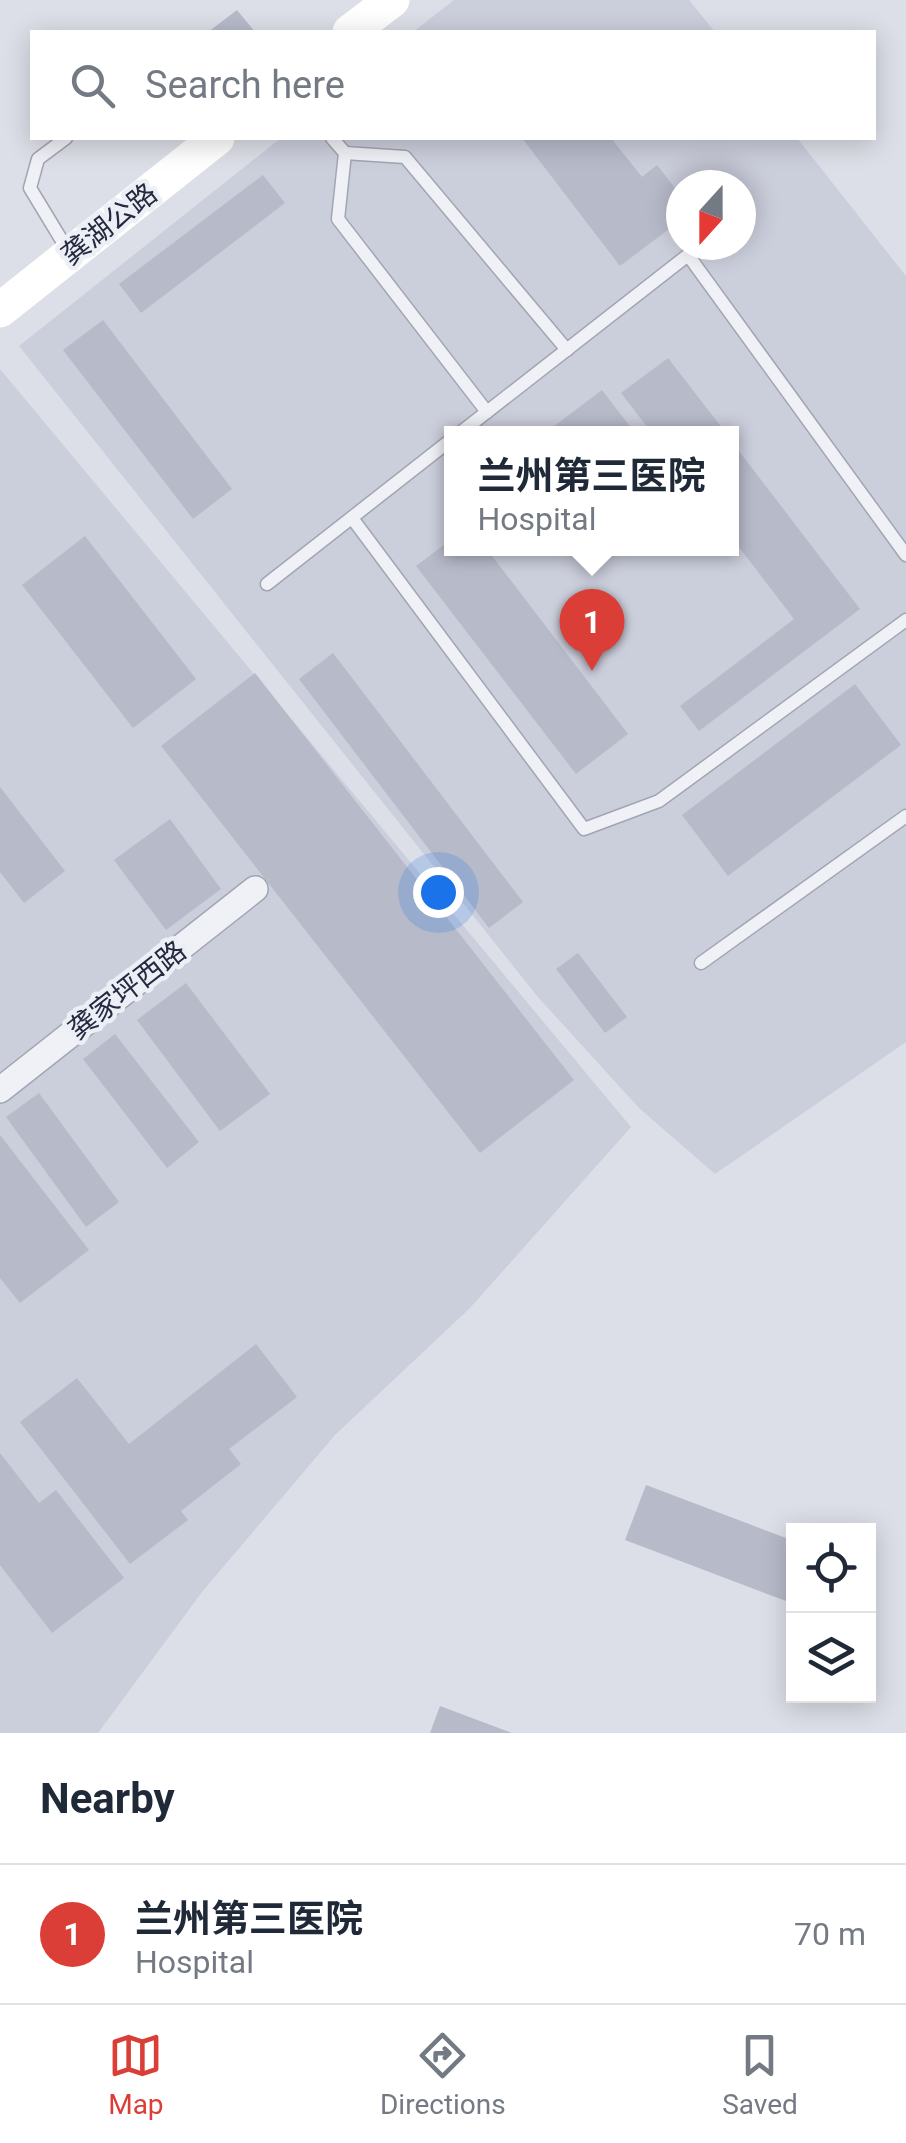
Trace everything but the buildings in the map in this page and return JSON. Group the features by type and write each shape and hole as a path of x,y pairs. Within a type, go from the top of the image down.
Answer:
{"main road":[{"path":"353,30 392,0"},
{"name":"龚湖公路","path":"0,310 200,146"}],"street":[{"name":"龚家坪西路","path":"0,1090 255,889"}],"lane":[{"path":"63,140 38,159 30,188 70,254"},
{"path":"334,140 345,153 405,157 567,350"},
{"path":"345,153 338,219 487,412"},
{"path":"470,426 688,255 906,555"},
{"path":"267,584 444,446"},
{"path":"352,518 584,829 659,800 906,620"},
{"path":"701,963 906,816"}],"shaded area":[{"path":"454,0 689,0 713,30 416,30"},
{"path":"278,140 799,140 906,276 906,1042 715,1174 639,1108 537,996 19,346"},
{"path":"0,369 631,1127 470,1308 335,1435 202,1592 98,1733 0,1733"}],"place":[{"name":"兰州第三医院","path":"592,671"}]}
